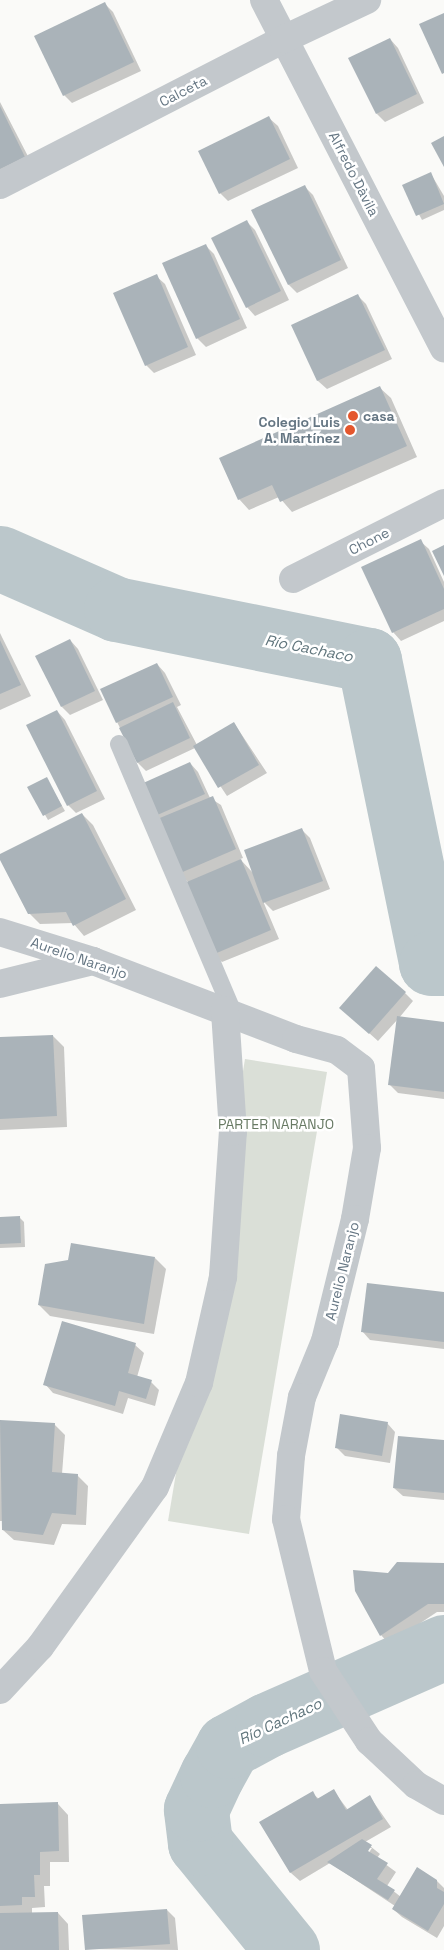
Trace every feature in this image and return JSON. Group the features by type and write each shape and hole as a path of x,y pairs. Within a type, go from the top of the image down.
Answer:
{"street":[{"name":"Alfredo Dàvila","path":"264,0 444,348"},
{"name":"Calceta","path":"0,185 284,38 367,0"},
{"name":"Chone","path":"293,579 444,503"},
{"name":"Aurelio Naranjo","path":"0,932 93,961 229,1011 296,1039 337,1050 361,1068 367,1148 355,1220 325,1341 302,1397 291,1456 286,1519 323,1671 369,1741 416,1785 444,1801"},
{"path":"0,984 93,961"},
{"path":"0,1690 40,1647 155,1487 199,1383 224,1258 233,1132 229,1011"}],"lane":[{"path":"119,744 229,1011"}],"green space":[{"name":"PARTER NARANJO","path":"245,1059 327,1072 249,1534 168,1521"}],"building":[{"path":"105,2 134,62 63,96 34,36"},
{"path":"444,13 444,73 442,74 419,24"},
{"path":"390,38 417,94 376,114 348,58"},
{"path":"0,106 25,157 0,169"},
{"path":"269,116 290,159 219,194 198,151"},
{"path":"444,136 444,167 431,143"},
{"path":"431,172 444,204 416,216 402,185"},
{"path":"305,185 341,260 288,285 251,210"},
{"path":"247,220 281,291 246,308 211,238"},
{"path":"206,244 240,319 196,339 162,263"},
{"path":"157,274 188,347 145,366 113,293"},
{"path":"358,294 385,350 317,381 291,325"},
{"name":"casa","path":"380,386 407,446 280,502 272,485 238,500 219,458"},
{"path":"421,539 444,589 444,609 392,633 361,567"},
{"path":"444,545 444,576 432,551"},
{"path":"70,639 95,691 61,707 35,656"},
{"path":"0,640 21,685 0,694"},
{"path":"157,663 173,697 116,723 100,689"},
{"path":"173,702 190,738 137,763 119,728"},
{"path":"57,710 97,791 67,806 26,725"},
{"path":"234,722 259,765 218,788 193,746"},
{"path":"190,762 205,794 155,816 141,784"},
{"path":"47,777 62,806 43,816 27,787"},
{"path":"213,796 236,849 178,874 155,820"},
{"path":"82,813 126,899 73,926 66,912 28,914 0,860 0,854"},
{"path":"302,828 323,881 263,903 244,850"},
{"path":"241,859 271,930 212,955 182,884"},
{"path":"376,966 406,992 369,1034 339,1008"},
{"path":"397,1016 444,1022 444,1092 388,1085"},
{"path":"53,1035 57,1116 0,1119 0,1037"},
{"path":"20,1216 21,1243 0,1244 0,1217"},
{"path":"71,1243 155,1257 144,1324 38,1305 45,1264 68,1260"},
{"path":"367,1283 444,1292 444,1342 361,1332"},
{"path":"62,1321 136,1343 128,1373 152,1380 146,1399 119,1391 115,1406 43,1385"},
{"path":"340,1414 388,1422 382,1456 335,1448"},
{"path":"0,1420 55,1423 52,1472 78,1474 76,1515 52,1513 43,1535 2,1530"},
{"path":"398,1436 444,1440 444,1493 393,1488"},
{"path":"397,1562 444,1563 444,1604 428,1604 380,1636 355,1591 353,1570 388,1573"},
{"path":"334,1789 346,1810 370,1795 383,1819 290,1873 259,1822 313,1791 317,1799"},
{"path":"58,1802 59,1851 40,1852 40,1875 34,1875 35,1897 22,1897 22,1905 0,1906 0,1804"},
{"path":"362,1839 372,1845 368,1851 388,1863 377,1879 395,1890 388,1900 327,1862"},
{"path":"417,1867 437,1880 437,1888 444,1892 444,1904 428,1931 392,1909"},
{"path":"167,1909 170,1944 85,1950 82,1915"},
{"path":"58,1912 59,1950 0,1950 0,1913"}],"waterway":[{"name":"Río Cachaco","path":"0,558 116,609 369,660 431,963 444,963"},
{"name":"Río Cachaco","path":"287,1950 200,1843 196,1809 212,1775 228,1746 267,1725 444,1647"}],"place":[{"name":"casa","path":"353,416"},
{"name":"Colegio Luis A. Martínez","path":"350,430"}]}
